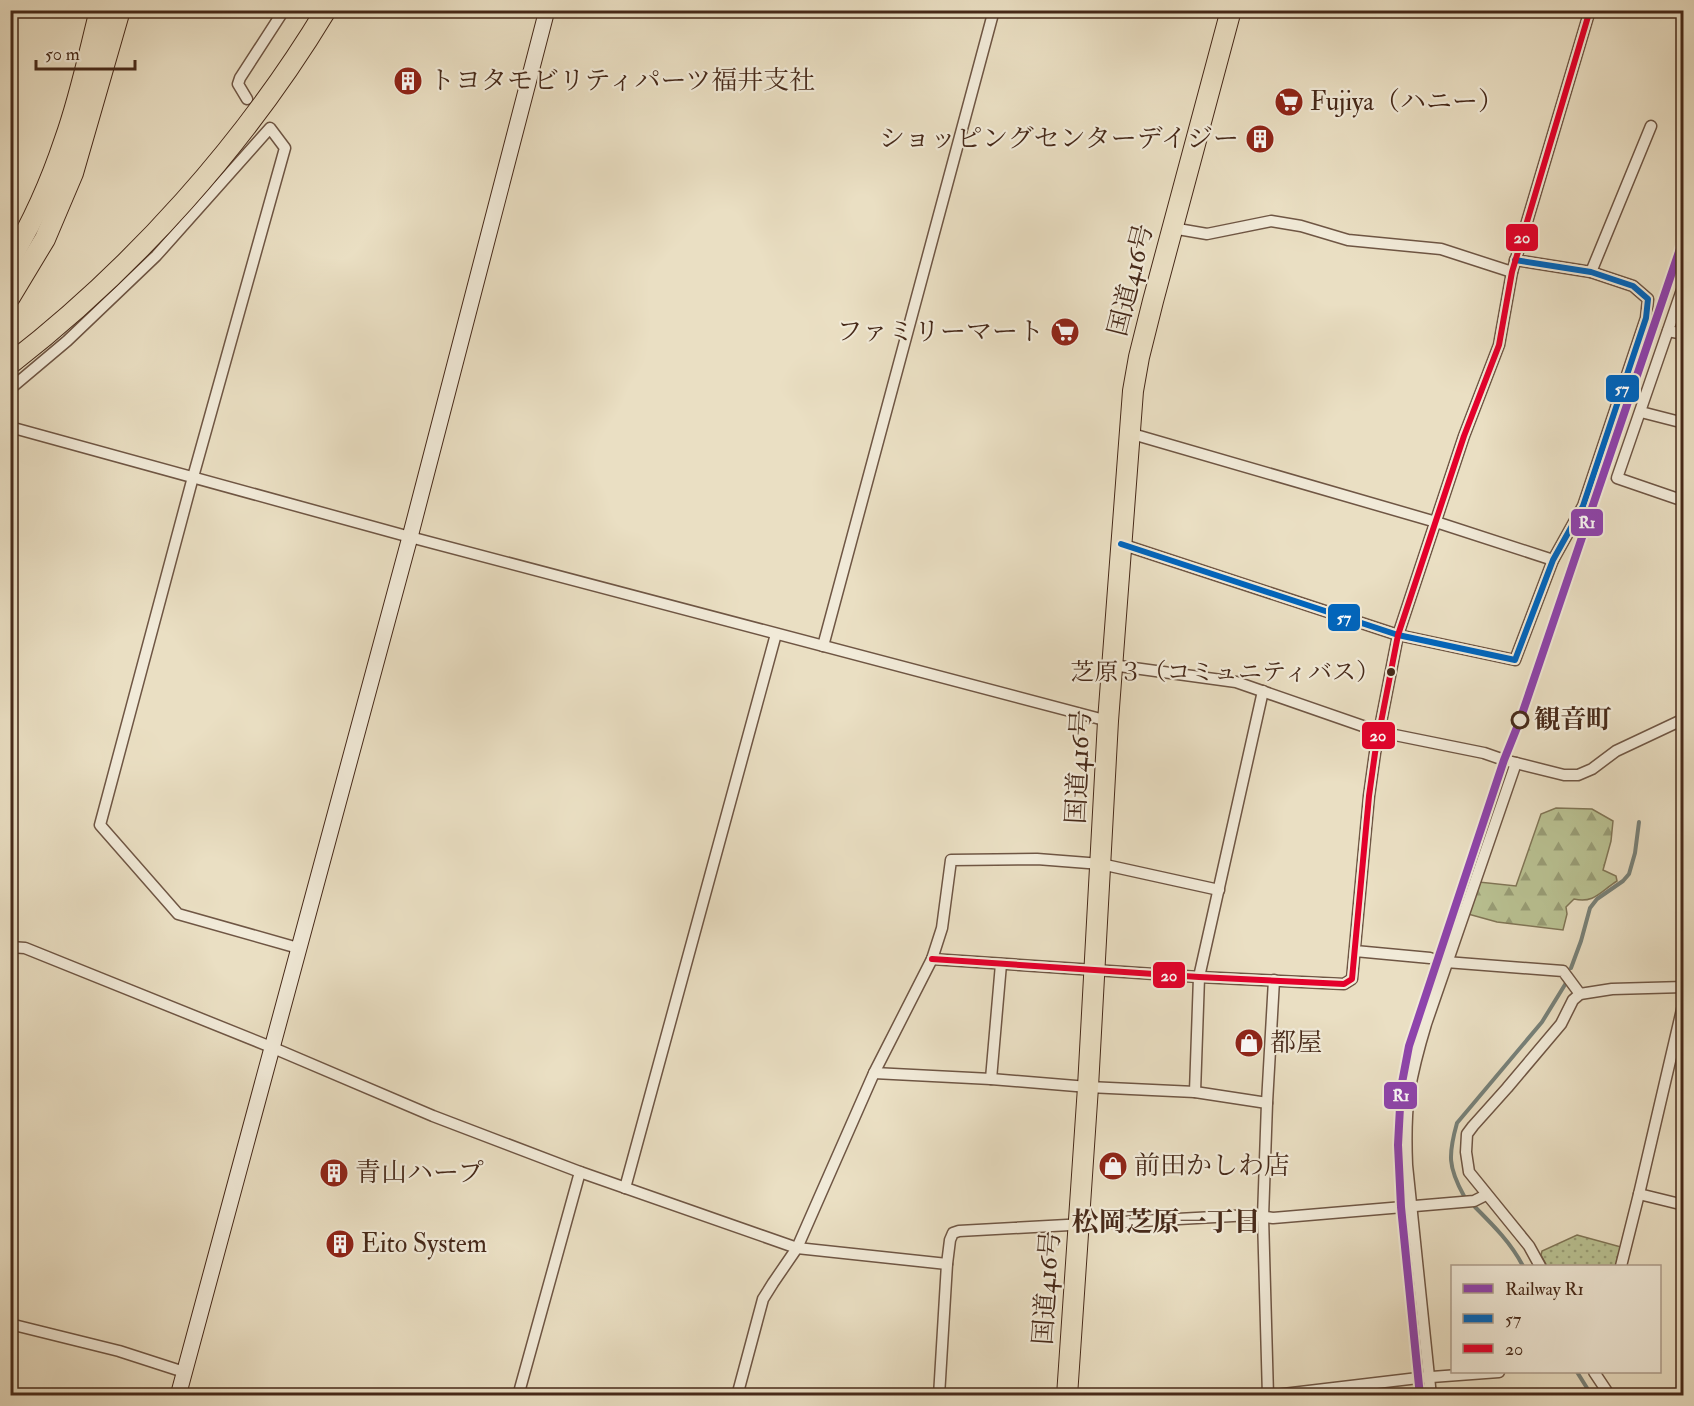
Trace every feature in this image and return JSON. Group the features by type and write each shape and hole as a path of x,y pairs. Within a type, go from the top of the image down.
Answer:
{"highway":[{"path":"10,260 27,232 55,169 66,138 100,10"},
{"path":"10,297 45,239 73,173 120,10"},
{"path":"10,364 68,317 185,200 255,115 326,10"},
{"name":"国道416号","path":"1067,1395 1088,1087 1108,721 1133,391 1139,357 1227,12"}],"street":[{"path":"247,99 238,84 240,78 284,10"},
{"path":"178,1395 410,537 547,10"},
{"path":"823,646 994,10"},
{"path":"932,959 1095,971 1344,984 1352,979 1369,796 1398,635 1464,436 1498,345 1515,260 1590,10"},
{"path":"262,118 285,148 193,477 100,825 178,914 298,948"},
{"path":"1591,272 1651,126"},
{"path":"10,389 67,341 156,256 270,128"},
{"path":"1172,228 1207,234 1271,221 1300,226 1348,240 1441,249 1512,272"},
{"path":"1121,543 1398,635 1515,660 1552,560 1583,506 1646,318 1648,299 1633,286 1591,272 1515,260"},
{"path":"1683,285 1617,478 1683,501"},
{"path":"1668,331 1683,334"},
{"path":"1641,412 1683,423"},
{"path":"10,427 410,537 1108,721"},
{"path":"1129,433 1436,522 1552,560"},
{"path":"625,1188 776,634"},
{"path":"1113,665 1236,682 1380,732 1484,753 1564,775 1578,775 1592,769 1616,751 1683,719"},
{"path":"1195,1092 1199,977 1263,691"},
{"path":"1431,1395 1407,1165 1406,1134 1409,1095 1416,1057 1446,962 1516,763"},
{"path":"737,1395 763,1299 797,1248 874,1073 932,959 942,928 951,860 1037,860 1101,864 1219,890"},
{"path":"10,947 25,948 271,1047 433,1116 580,1172 797,1248 947,1264"},
{"path":"1355,951 1430,958"},
{"path":"1446,962 1563,971 1580,994"},
{"path":"991,1079 1001,964"},
{"path":"1274,980 1263,1217 1267,1395 1476,1373"},
{"path":"1539,1265 1529,1246 1468,1172 1467,1134 1562,1023 1573,1000 1580,994 1612,989 1683,987"},
{"path":"1621,1265 1683,1001"},
{"path":"874,1073 1195,1092 1267,1103"},
{"path":"518,1395 580,1172"},
{"path":"1639,1194 1683,1205"},
{"path":"939,1395 947,1264 953,1233 1078,1223 1251,1215 1273,1218 1474,1200 1486,1195"},
{"path":"10,1324 119,1352 184,1372"},
{"path":"1595,1373 1610,1395"}],"green space":[{"path":"1556,808 1592,809 1613,821 1611,841 1603,870 1616,876 1617,881 1597,896 1587,900 1574,899 1566,907 1567,914 1563,930 1497,922 1468,914 1479,882 1516,886 1541,814"},
{"path":"1577,1235 1621,1247 1616,1265 1546,1265 1541,1255 1542,1251"}],"waterway":[{"path":"1571,968 1590,908 1597,899 1623,881 1629,874 1635,853 1639,822"},
{"path":"1464,1196 1452,1169 1451,1161 1457,1123 1542,1022 1566,983"},
{"path":"1475,1207 1508,1242 1522,1265"},
{"path":"1578,1373 1592,1396"}],"rail line":[{"name":"R1","path":"1420,1396 1401,1207 1398,1145 1401,1088 1409,1046 1504,760 1520,720 1684,237"}],"transit line":[{"name":"20","path":"932,959 1344,984 1352,979 1369,796 1398,635 1464,436 1499,345 1512,272 1590,10"},
{"name":"57","path":"1121,544 1398,635 1515,660 1553,560 1583,506 1646,318 1648,299 1633,286 1591,272 1515,260"}],"place":[{"name":"トヨタモビリティパーツ福井支社","path":"408,81"},
{"name":"Fujiya（ハニー）","path":"1289,102"},
{"name":"ショッピングセンターデイジー","path":"1260,139"},
{"name":"ファミリーマート","path":"1065,332"},
{"name":"芝原３（コミュニティバス）","path":"1391,672"},
{"name":"観音町","path":"1520,720"},
{"name":"都屋","path":"1249,1043"},
{"name":"前田かしわ店","path":"1113,1166"},
{"name":"青山ハープ","path":"334,1173"},
{"name":"Eito System","path":"340,1244"}],"district":[{"name":"松岡芝原一丁目","path":"1166,1222"}]}
